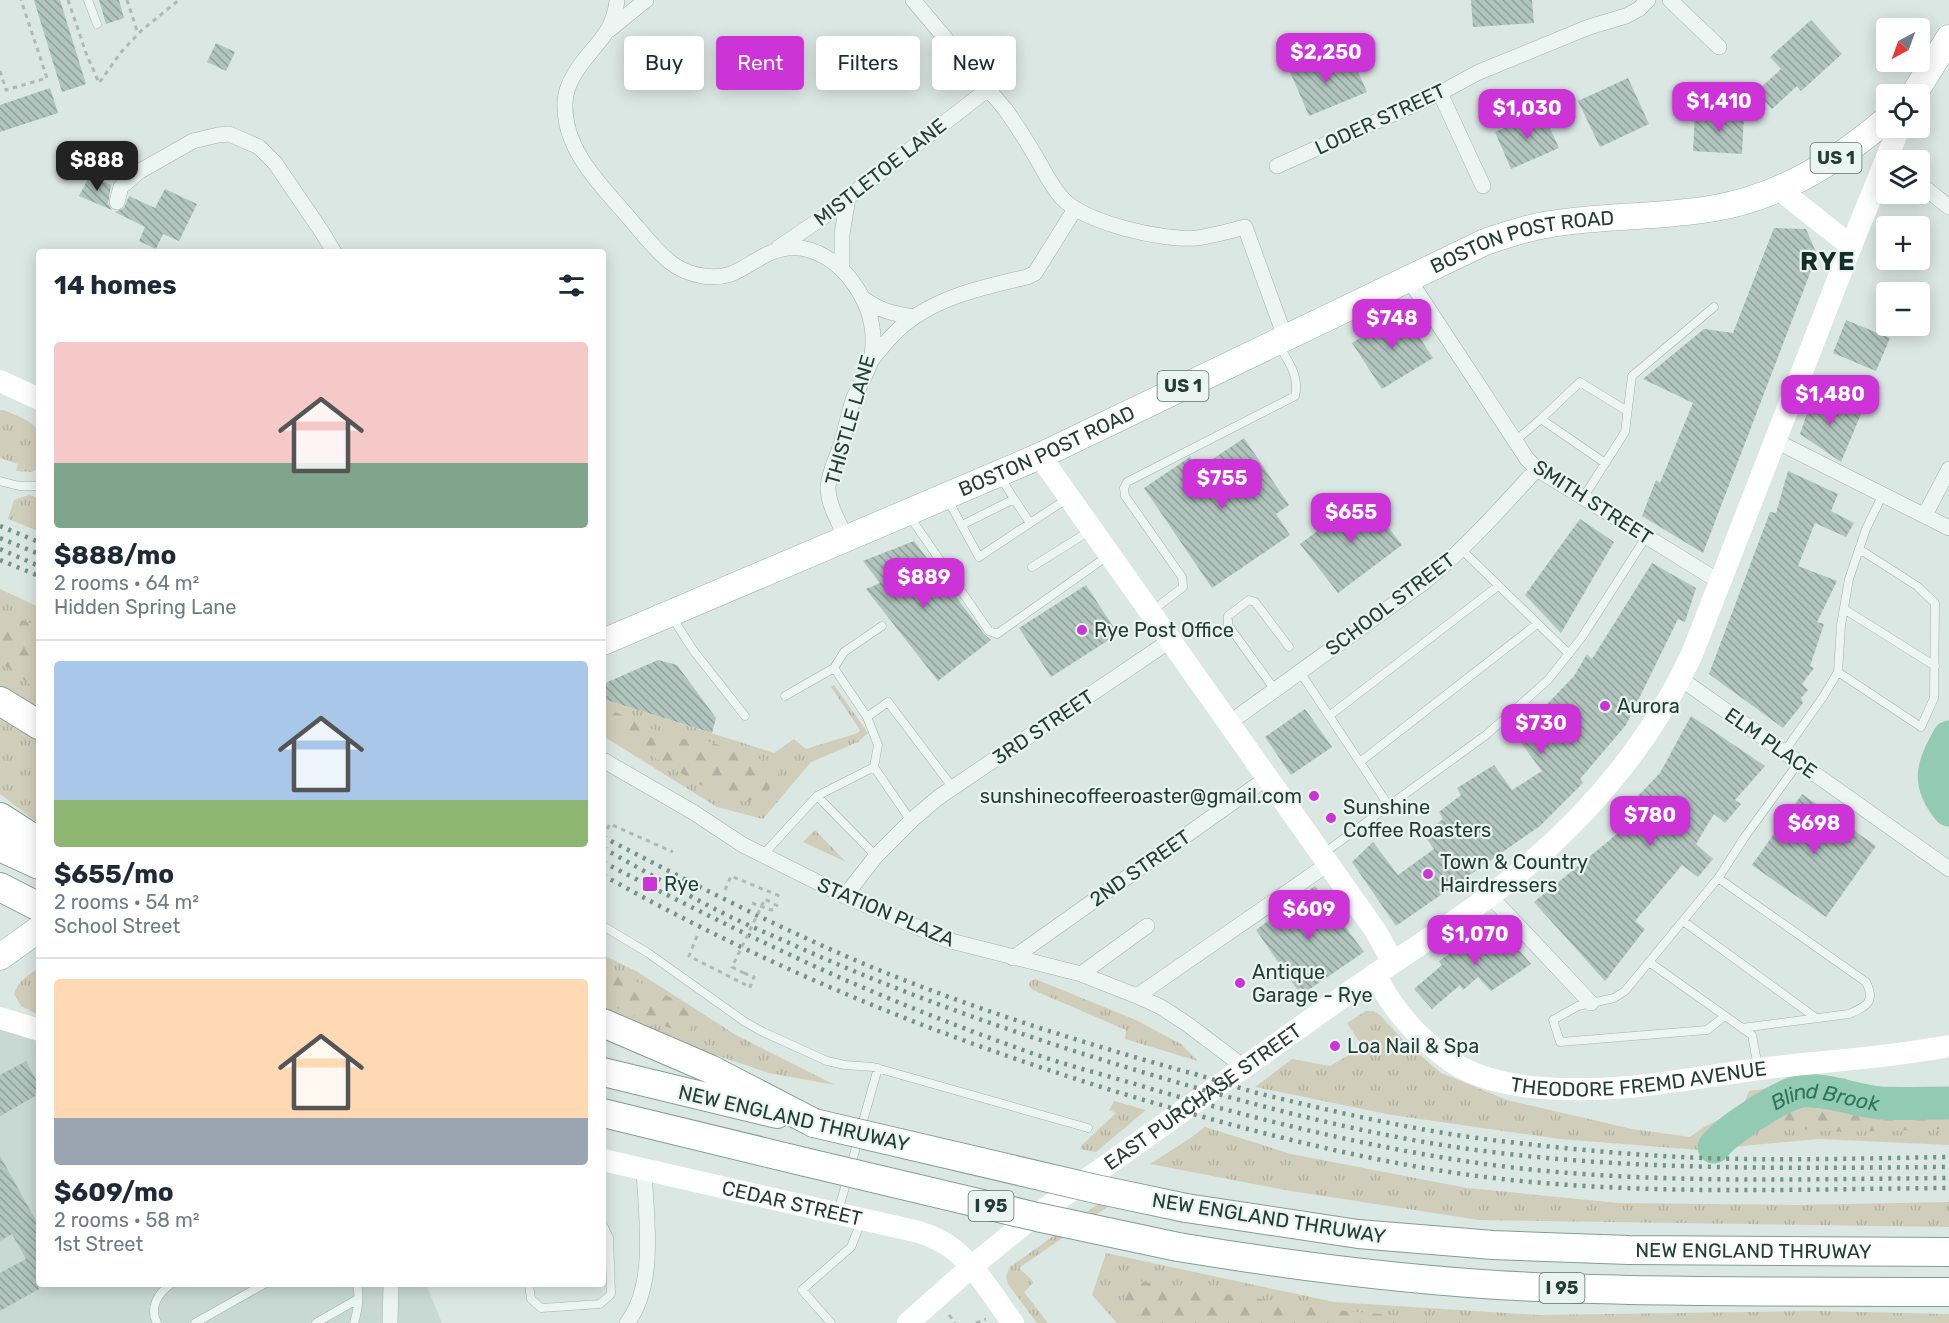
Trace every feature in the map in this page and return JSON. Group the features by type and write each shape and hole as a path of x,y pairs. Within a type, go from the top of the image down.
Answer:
{"highway":[{"path":"0,701 36,723"},
{"path":"0,816 36,840"},
{"path":"0,847 36,864"},
{"path":"0,887 36,905"},
{"path":"606,1024 737,1082 814,1123"},
{"name":"NEW ENGLAND THRUWAY","path":"606,1073 1075,1184 1186,1208 1358,1234 1493,1245 1629,1250 1949,1252"},
{"name":"NEW ENGLAND THRUWAY","path":"606,1114 1037,1217 1178,1247 1359,1274 1563,1288 1949,1292"}],"main road":[{"path":"1920,84 1949,38"},
{"name":"BOSTON POST ROAD","path":"606,641 1040,456 1485,242 1550,224 1714,208 1739,203 1779,189 1827,164 1876,126"},
{"path":"2,955 36,931"}],"street":[{"name":"THISTLE LANE","path":"617,0 615,13 606,32 568,85 565,101 565,116 570,133 588,168 657,250 670,262 685,271 717,278 730,276 770,253 800,247 813,250 842,267 864,299 872,330 870,363 859,383 852,403 828,486 829,501 846,538"},
{"path":"606,32 646,0"},
{"path":"913,0 943,36"},
{"name":"LODER STREET","path":"1277,166 1440,93 1490,67 1588,27 1626,16 1639,9 1648,0"},
{"path":"1670,0 1719,47"},
{"name":"MISTLETOE LANE","path":"770,253 848,198 987,90"},
{"path":"989,90 1019,128 1052,186 1062,199 1075,209 1096,219 1138,231 1177,238 1197,238 1245,227 1281,339"},
{"path":"1440,93 1483,186"},
{"path":"117,202 121,187 140,171 193,141 229,134 259,147 275,163 332,249"},
{"name":"EAST PURCHASE STREET","path":"908,1323 1024,1224 1384,968 1490,896 1552,843 1608,787 1649,732 1681,679 1876,187"},
{"path":"1779,189 1851,246"},
{"path":"1930,192 1949,207"},
{"path":"842,267 842,234 848,198"},
{"path":"870,363 898,330 914,317 958,296 1035,273 1075,209"},
{"name":"SMITH STREET","path":"1408,278 1527,459 1537,469 1720,582"},
{"path":"864,299 877,309 914,317"},
{"path":"0,381 36,398"},
{"path":"1776,441 1949,528"},
{"name":"THEODORE FREMD AVENUE","path":"1040,456 1375,930 1384,968 1384,993 1402,1018 1441,1054 1459,1066 1483,1077 1506,1083 1567,1090 1604,1090 1894,1055 1949,1046"},
{"name":"SCHOOL STREET","path":"1229,723 1423,583 1462,550 1537,469"},
{"path":"1925,515 1949,469"},
{"name":"3RD STREET","path":"845,896 876,856 911,821 953,788 1171,640"},
{"name":"ELM PLACE","path":"1681,679 1949,869"},
{"name":"STATION PLAZA","path":"606,762 693,812 762,856 845,896 947,940 1081,974 1137,996 1186,1024 1244,1067"},
{"name":"2ND STREET","path":"1013,958 1268,778"},
{"path":"1137,996 1325,859"},
{"path":"1490,896 1591,1003"},
{"path":"1081,974 1147,926"},
{"path":"0,1018 36,1029"},
{"name":"CEDAR STREET","path":"606,1161 919,1232 938,1239 954,1249 971,1267 1014,1323"},
{"path":"627,1323 642,1294 646,1272 644,1170"},
{"path":"390,1323 391,1287"}],"lane":[{"path":"88,0 97,24"},
{"path":"1583,498 1625,432 1632,376 1714,307"},
{"path":"1150,612 1179,592 1183,587 1182,577 1125,496 1124,488 1127,482 1295,396 1298,385 1281,339"},
{"path":"1515,441 1580,382 1627,411"},
{"path":"1541,419 1605,463"},
{"path":"998,474 1030,523"},
{"path":"0,481 19,486 36,486"},
{"path":"1784,752 1838,672 1841,625 1850,579 1866,529 1882,494"},
{"path":"946,496 979,556 1070,498"},
{"path":"962,525 1014,499"},
{"path":"907,513 989,631 997,634 1110,554"},
{"path":"1032,567 1092,529"},
{"path":"1325,859 1389,806 1486,735 1548,680 1582,637 1646,537"},
{"path":"1838,672 1921,727 1934,698 1935,603 1917,586 1859,549"},
{"path":"1462,550 1569,654"},
{"path":"1329,716 1498,586"},
{"path":"1275,690 1228,625 1228,616 1249,600 1255,602 1289,647"},
{"path":"1844,609 1935,666"},
{"path":"669,614 693,650 745,716"},
{"path":"1360,762 1537,624"},
{"path":"785,696 834,668 844,652 882,626"},
{"path":"834,668 867,717 878,745 874,767 911,821"},
{"path":"1300,672 1389,806"},
{"path":"867,717 888,702 953,788"},
{"path":"1725,1016 1707,1030 1560,1042 1553,1020 1578,1006 1614,998 1625,991 1718,878 1799,762"},
{"path":"762,856 817,796 874,767"},
{"path":"817,796 876,856"},
{"path":"1718,878 1866,982 1871,992 1869,1002 1860,1010 1849,1014 1742,1028"},
{"path":"1683,921 1816,1018"},
{"path":"606,928 648,953 745,1022 827,1061 878,1068 1089,1128"},
{"path":"1649,962 1752,1035 1759,1070"},
{"path":"838,1214 878,1068"},
{"path":"831,1323 802,1290 851,1247 862,1219"},
{"path":"529,1287 531,1299 541,1308 600,1304 611,1294 609,1238 606,1232"},
{"path":"157,1323 153,1315 155,1301 168,1287"},
{"path":"195,1323 259,1287"},
{"path":"354,1323 358,1299 357,1287"},
{"path":"316,1323 358,1299"}],"path":[{"path":"0,71 6,90 47,78 21,0"},
{"path":"68,0 99,83 138,34 179,0"},
{"path":"127,0 138,34"},
{"path":"607,829 610,824 673,852"},
{"path":"725,890 731,876 782,897"},
{"path":"748,992 754,977 732,967 765,899 777,908 771,910 752,903"},
{"path":"698,936 689,956 750,987"},
{"path":"948,1313 955,1323"},
{"path":"976,1323 986,1319"}],"shaded area":[{"path":"0,1023 36,1036 36,1287 427,1287 442,1323 0,1323"}],"green space":[{"path":"0,410 3,410 26,420 36,429 36,470 32,472 16,471 18,464 0,458"},
{"path":"29,495 36,497 36,530 8,519 14,500"},
{"path":"0,589 36,606 36,710 0,687"},
{"path":"0,613 36,625 36,689 0,662"},
{"path":"834,685 868,733 858,742 811,762 763,819 717,807 606,738 606,700 774,753 794,739 806,749 858,733 860,730 831,687"},
{"path":"606,710 618,713 645,727 683,739 707,741 774,764 780,776 768,791 748,802 718,795 608,730"},
{"path":"0,718 36,740 36,822 0,794"},
{"path":"815,830 846,862 803,842"},
{"path":"606,956 636,971 736,1035 835,1085 769,1073 606,1014"},
{"path":"606,968 671,998 684,1008 694,1023 687,1032 666,1027 606,1004"},
{"path":"36,970 36,1014 21,1006 14,994 27,976"},
{"path":"1035,979 1136,1020 1181,1044 1198,1061 1125,1039 1126,1030 1033,990 1029,986 1030,981"},
{"path":"1366,1011 1374,1011 1380,1015 1406,1043 1441,1073 1507,1100 1632,1129 1690,1137 1743,1106 1749,1091 1846,1078 1859,1095 1949,1092 1949,1145 1819,1139 1699,1150 1560,1139 1392,1115 1255,1087 1292,1059 1330,1066 1363,1047 1347,1023"},
{"path":"1828,1086 1853,1095 1878,1099 1949,1096 1949,1129 1845,1132 1768,1127 1761,1124 1752,1104 1758,1097"},
{"path":"1114,1101 1146,1110 1096,1152 1080,1149 1116,1113 1109,1110"},
{"path":"1205,1127 1291,1154 1467,1188 1619,1203 1797,1205 1949,1202 1949,1227 1479,1220 1285,1190 1150,1164"},
{"path":"1108,1197 1119,1199 1019,1268 1033,1283 1024,1292 1048,1323 1037,1323 1008,1284 1006,1276 1010,1267"},
{"path":"1106,1253 1334,1302 1539,1315 1817,1311 1949,1314 1949,1323 1117,1323 1092,1295"},
{"path":"1137,1281 1336,1310 1479,1323 1146,1323 1127,1305 1123,1292"}],"building":[{"path":"34,0 60,0 86,84 62,92"},
{"path":"99,0 119,0 124,18 106,24"},
{"path":"1471,0 1532,0 1534,23 1473,27"},
{"path":"1811,20 1842,54 1801,91 1797,86 1772,109 1756,92 1781,69 1770,57"},
{"path":"216,43 235,52 226,71 207,62"},
{"path":"1317,54 1325,72 1353,60 1367,92 1309,116 1288,67"},
{"path":"1628,78 1649,124 1600,147 1578,101"},
{"path":"50,88 58,113 0,132 0,105"},
{"path":"1542,111 1559,148 1511,169 1495,132"},
{"path":"1695,113 1744,115 1742,154 1693,151"},
{"path":"90,175 111,185 108,204 112,210 79,196"},
{"path":"165,189 197,204 179,241 163,234 156,249 139,241 145,227 115,212 124,208 129,196 155,208"},
{"path":"1774,228 1806,229 1817,255 1703,553 1642,516 1656,480 1660,483 1693,403 1643,379 1704,329 1733,333"},
{"path":"1403,312 1433,358 1382,389 1352,343"},
{"path":"1846,320 1876,332 1876,336 1890,338 1876,371 1833,353"},
{"path":"1814,392 1861,414 1841,462 1800,434"},
{"path":"1244,438 1289,505 1276,514 1290,535 1212,588 1144,488 1190,457 1198,469"},
{"path":"1788,471 1838,494 1831,511 1854,523 1846,537 1815,523 1798,566 1837,581 1817,622 1824,624 1810,666 1814,668 1802,684 1808,690 1801,698 1803,703 1783,728 1709,674 1770,512 1776,513"},
{"path":"1364,496 1402,545 1338,593 1300,544"},
{"path":"1580,519 1614,542 1561,633 1525,595"},
{"path":"914,541 984,634 991,640 938,681 866,589 880,583 863,561"},
{"path":"1652,563 1696,588 1685,622 1678,619 1626,725 1580,779 1583,783 1540,826 1396,926 1352,862 1373,842 1398,875 1434,849 1423,834 1443,819 1439,812 1461,795 1457,788 1494,765 1512,790 1542,771 1512,731 1527,718 1530,722 1574,676 1587,654 1592,659"},
{"path":"1086,585 1118,634 1051,677 1019,628"},
{"path":"658,660 677,665 716,718 712,733 606,700 606,683"},
{"path":"1305,709 1332,747 1291,775 1265,737"},
{"path":"1691,716 1765,766 1735,800 1741,804 1725,823 1714,814 1696,844 1713,859 1698,877 1682,865 1635,921 1645,929 1605,981 1534,902 1628,825 1623,821 1635,799 1660,773"},
{"path":"1802,794 1876,846 1826,917 1752,865"},
{"path":"1315,886 1364,952 1301,995 1256,930"},
{"path":"1495,923 1531,964 1491,991 1478,977 1463,990 1460,985 1432,1009 1414,989 1442,965 1439,961"},
{"path":"26,1061 36,1079 36,1096 0,1116 0,1075"},
{"path":"0,1156 36,1221 36,1287 39,1289 0,1311 0,1273 26,1259 12,1234 0,1241"}],"waterway":[{"name":"Blind Brook","path":"1949,737 1934,774 1937,791 1949,810"},
{"name":"Blind Brook","path":"1714,1147 1755,1114 1782,1098 1802,1091 1821,1091 1880,1103 1949,1103"}],"railway":[{"path":"0,526 36,541"},
{"path":"0,538 36,553"},
{"path":"0,549 36,565"},
{"path":"0,560 36,575"},
{"path":"606,839 768,920 907,981 1064,1036 1286,1100 1374,1120 1462,1136 1618,1153 1745,1159 1949,1157"},
{"path":"606,850 676,889 740,921 844,967 937,1004 1127,1068 1254,1104 1332,1123 1412,1140 1549,1158 1720,1167 1949,1167"},
{"path":"606,864 843,979 966,1029 1067,1065 1315,1132 1400,1150 1543,1171 1658,1178 1774,1180 1949,1178"},
{"path":"606,877 742,947 813,980 958,1038 1107,1089 1332,1150 1447,1172 1601,1187 1717,1190 1949,1188"}],"place":[{"name":"Rye Post Office","path":"1082,630"},
{"name":"Aurora","path":"1605,706"},
{"name":"sunshinecoffeeroaster@gmail.com","path":"1314,796"},
{"name":"Sunshine Coffee Roasters","path":"1331,818"},
{"name":"Town & Country Hairdressers","path":"1428,874"},
{"name":"Rye","path":"650,884"},
{"name":"Antique Garage - Rye","path":"1240,983"},
{"name":"Loa Nail & Spa","path":"1335,1046"}],"district":[{"name":"RYE","path":"1828,261"}]}
